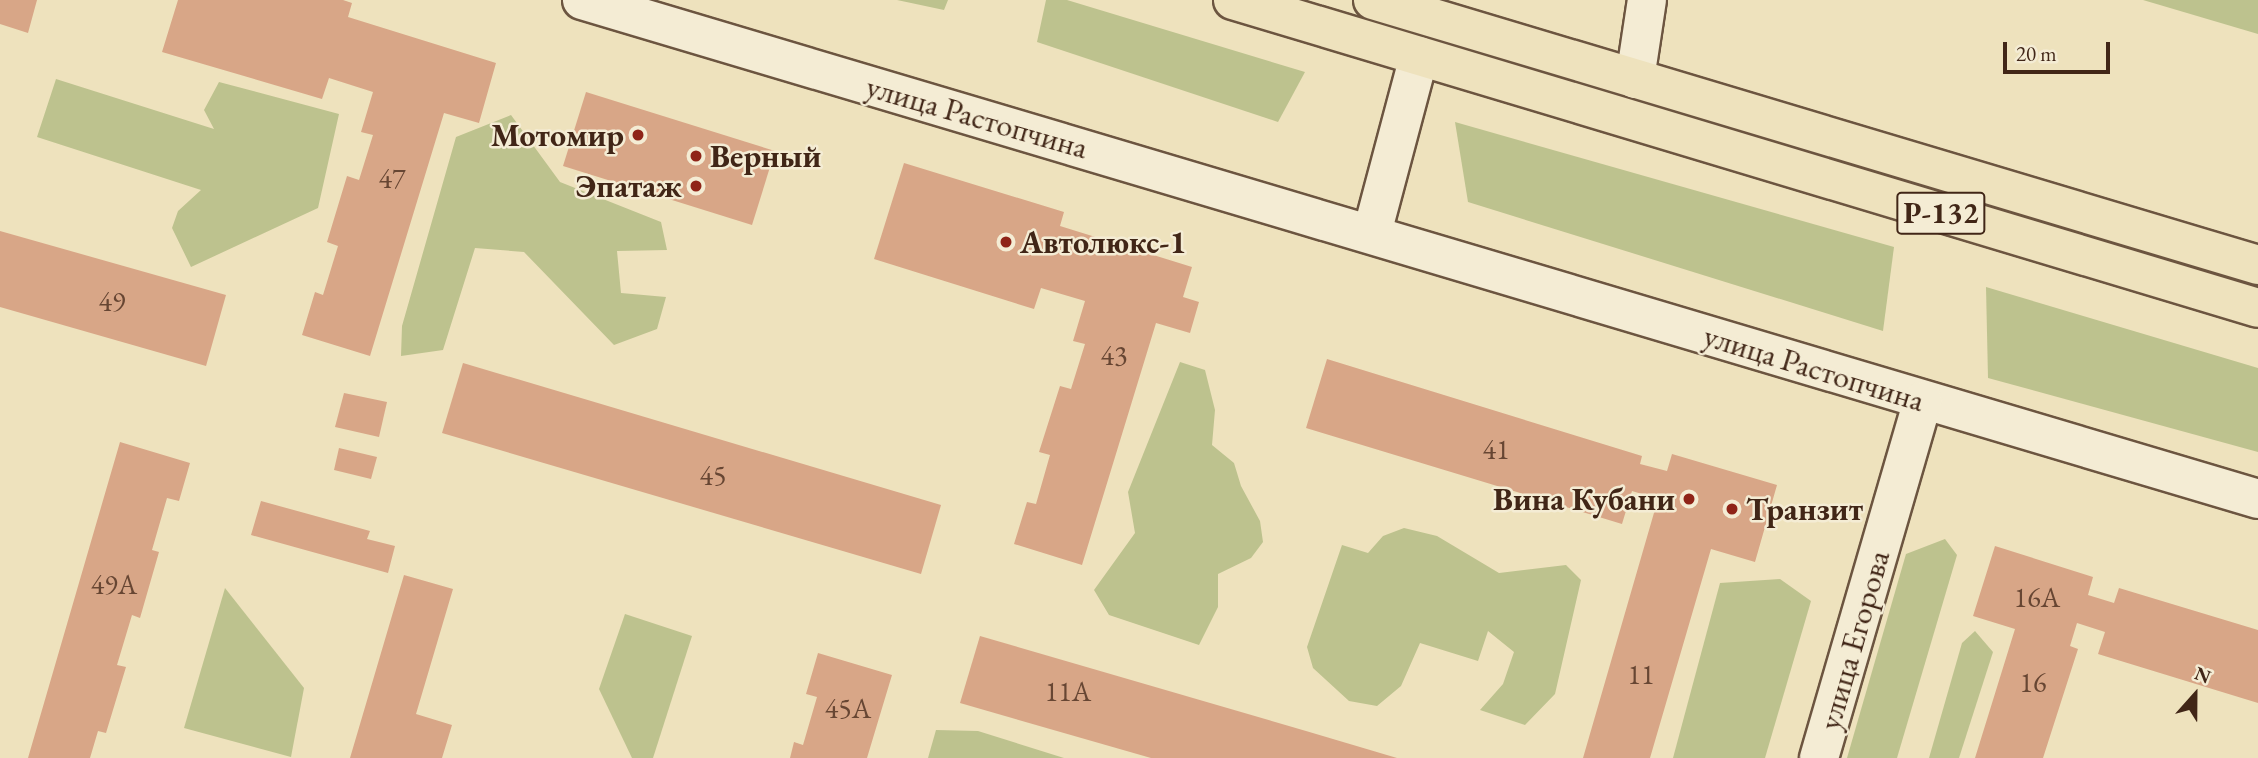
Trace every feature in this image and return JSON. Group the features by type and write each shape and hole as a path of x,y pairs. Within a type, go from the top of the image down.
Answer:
{"highway":[{"name":"Р-132","path":"1233,0 2258,308"},
{"name":"Р-132","path":"1373,0 2258,265"}],"street":[{"name":"улица Растопчина","path":"582,0 1372,233 1923,401 2258,499"},
{"path":"1635,79 1647,0"},
{"path":"1372,233 1419,55"},
{"name":"улица Егорова","path":"1819,758 1923,401"}],"green space":[{"path":"897,0 948,0 944,10"},
{"path":"1046,0 1067,0 1305,72 1278,122 1037,42"},
{"path":"2143,0 2258,0 2258,34"},
{"path":"56,79 214,129 204,110 219,82 339,114 318,208 191,267 172,228 178,211 201,190 37,137"},
{"path":"511,115 560,182 661,222 667,250 617,251 621,293 666,297 657,329 614,345 524,252 475,248 443,350 401,356 402,326 456,137"},
{"path":"1455,122 1894,247 1883,331 1468,202"},
{"path":"1986,287 2258,368 2258,452 1988,378"},
{"path":"1180,362 1205,370 1215,410 1212,445 1234,463 1241,486 1260,521 1263,542 1251,558 1218,574 1218,607 1199,645 1109,615 1094,590 1135,533 1128,492"},
{"path":"1404,528 1437,536 1499,573 1566,565 1581,580 1555,694 1525,725 1480,710 1503,684 1514,652 1488,631 1478,661 1420,643 1401,686 1377,706 1349,701 1313,668 1307,647 1342,545 1368,553 1383,536"},
{"path":"1945,539 1957,555 1897,758 1847,758 1906,554"},
{"path":"1780,579 1811,601 1765,758 1673,758 1720,583"},
{"path":"225,588 304,688 291,757 184,728"},
{"path":"625,614 692,636 653,758 632,758 599,689"},
{"path":"1975,631 1993,652 1959,758 1929,758 1962,643"},
{"path":"936,730 978,731 1064,758 928,758"}],"building":[{"path":"0,0 37,0 28,33 0,24"},
{"path":"178,0 343,0 352,3 348,17 496,63 479,123 444,113 370,356 302,335 315,292 323,295 338,246 327,242 347,176 359,180 373,135 361,132 373,92 329,78 322,99 162,52"},
{"path":"586,92 775,151 752,225 563,166"},
{"path":"904,163 1064,212 1060,226 1192,267 1183,297 1199,302 1190,333 1156,323 1082,565 1014,544 1027,502 1036,504 1050,455 1039,452 1060,386 1071,389 1085,344 1073,341 1085,301 1041,288 1034,309 874,259"},
{"path":"0,231 226,295 206,366 0,307"},
{"path":"1327,359 1642,456 1640,464 1667,471 1672,454 1777,485 1755,562 1711,549 1650,758 1583,758 1658,499 1632,491 1622,524 1306,428"},
{"path":"463,363 941,505 921,574 442,433"},
{"path":"344,393 387,402 379,437 335,427"},
{"path":"120,442 190,463 179,501 167,498 152,550 159,552 140,618 132,615 117,665 126,667 106,733 98,731 90,758 28,758"},
{"path":"339,448 377,457 371,479 334,470"},
{"path":"261,501 370,531 367,539 395,546 388,573 251,535"},
{"path":"1995,546 2093,577 2088,595 2114,603 2119,588 2258,630 2258,703 2098,654 2105,632 2077,623 2070,646 2078,649 2043,758 1975,758 2015,629 1973,616"},
{"path":"404,575 453,589 416,714 452,725 442,758 350,758"},
{"path":"980,636 1397,758 1151,758 960,703"},
{"path":"818,653 892,675 867,758 790,758 794,742 803,745 817,697 806,694"}],"place":[{"name":"Мотомир","path":"638,135"},
{"name":"Верный","path":"696,156"},
{"name":"Эпатаж","path":"696,186"},
{"name":"Автолюкс-1","path":"1006,242"},
{"name":"Вина Кубани","path":"1689,499"},
{"name":"Транзит","path":"1732,509"}]}
